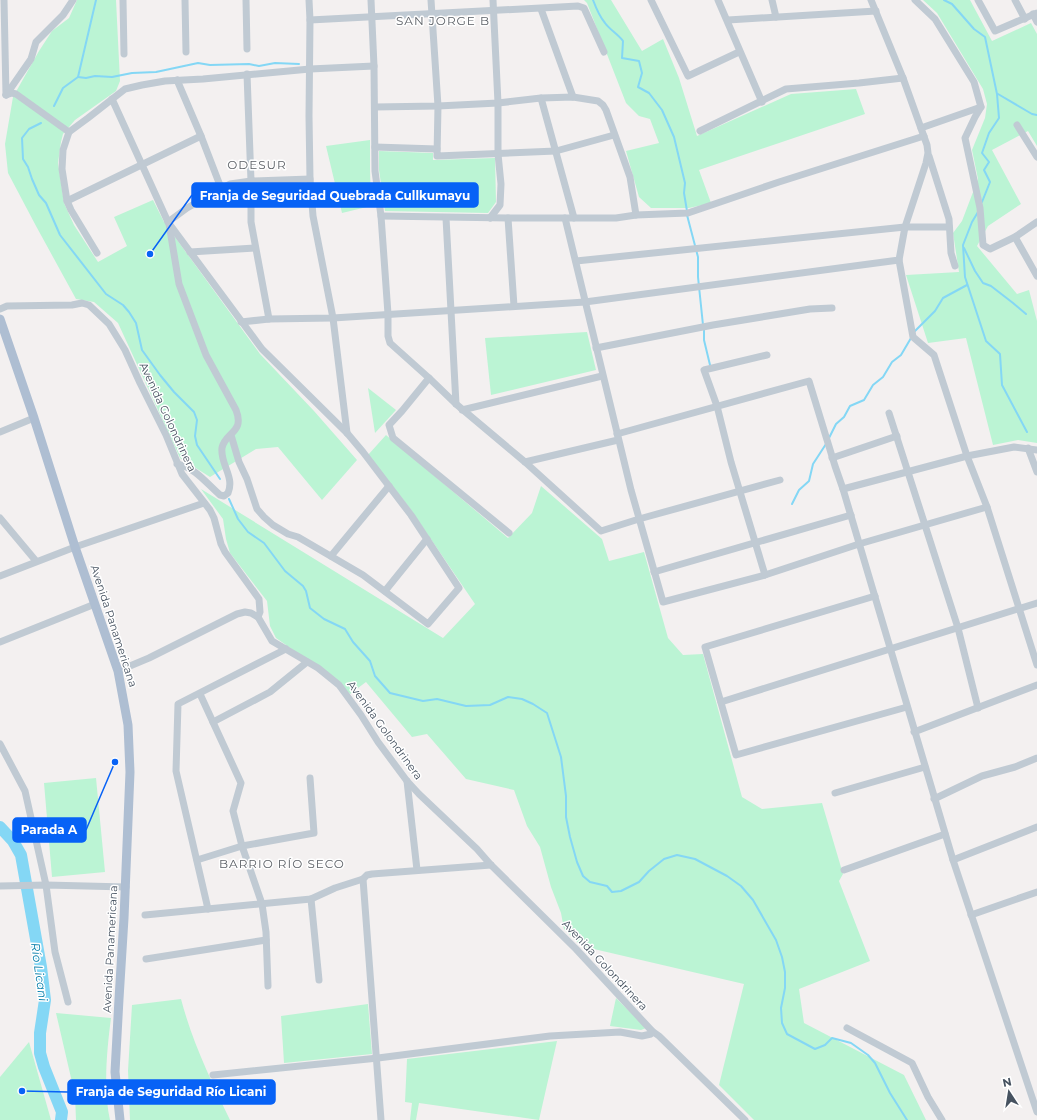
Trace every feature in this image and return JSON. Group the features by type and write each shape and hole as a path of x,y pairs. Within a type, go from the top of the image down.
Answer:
{"main road":[{"name":"Avenida Panamericana","path":"0,319 118,671 128,724 130,756 126,887 115,1072 120,1120"}],"street":[{"path":"4,0 6,95"},
{"path":"6,95 31,59 36,42 64,15 73,0"},
{"path":"123,0 124,54"},
{"path":"185,0 186,52"},
{"path":"246,0 247,49"},
{"path":"309,0 310,179 313,216 333,318 347,433"},
{"path":"371,0 375,107 375,171 381,216 388,314 388,336 390,343 462,410 525,462 601,531 740,490 780,480"},
{"path":"431,0 438,106 437,156 556,151 614,135"},
{"path":"490,218 500,204 501,184 498,154 498,103 493,0"},
{"path":"651,0 688,76 739,52"},
{"path":"718,0 728,20 739,52 762,102"},
{"path":"772,0 776,17"},
{"path":"871,0 903,78 927,144 928,154 949,219 951,253 954,266"},
{"path":"915,0 935,19 974,82 981,107"},
{"path":"978,0 995,31 1025,19 1035,13 1037,22"},
{"path":"1015,0 1025,19"},
{"path":"310,20 541,9 577,3 584,8 604,52"},
{"path":"541,9 573,98"},
{"path":"728,20 876,12"},
{"path":"97,253 70,210 67,201 62,158 63,150 69,132 125,89 142,84 177,80 310,69 374,66"},
{"path":"247,74 251,222 269,319"},
{"path":"700,131 786,89 903,78"},
{"path":"177,80 221,188"},
{"path":"6,95 12,93 16,94 69,132"},
{"path":"541,98 574,218"},
{"path":"375,107 498,103 541,98 573,98 598,101 603,105 630,178 636,215"},
{"path":"112,99 168,222 262,349 347,433 427,539 459,588 428,624 385,590 363,575 298,537 288,534 273,525 257,509 247,479 239,462 231,435"},
{"path":"920,128 981,107"},
{"path":"981,107 974,117 965,138 980,208 983,245 990,249 1014,237 1037,222"},
{"path":"1017,125 1037,157"},
{"path":"67,201 201,136"},
{"path":"381,216 446,218 616,218 636,215 688,213 779,182 924,136"},
{"path":"375,147 437,148"},
{"path":"928,154 905,227 899,260 913,337 934,355 967,456 987,507 1037,665"},
{"path":"168,222 187,208 230,184 251,181 310,179"},
{"path":"446,218 456,404"},
{"path":"508,218 514,306"},
{"path":"565,218 602,376 639,519 663,602 765,574 859,544 987,507"},
{"path":"168,222 176,268 182,290 206,355 238,415 238,425 224,443 222,451 230,480 230,490 228,493 224,496 220,495 201,477 187,467 177,464"},
{"path":"576,261 905,227 949,228"},
{"path":"1014,237 1037,276"},
{"path":"190,252 255,248"},
{"path":"241,322 269,319 333,318 585,302 899,260"},
{"name":"Avenida Golondrinera","path":"0,309 7,306 72,305 82,303 89,304 109,324 125,350 166,435 182,474 210,510 225,552 258,599 260,612 258,617 272,641 330,678 348,696 378,742 407,781 419,794 477,849 491,865 576,949 652,1031 659,1036 745,1120"},
{"path":"596,348 713,325 810,309 832,308"},
{"path":"765,574 731,462 717,406 704,370 767,355"},
{"path":"462,410 602,376"},
{"path":"429,378 389,425 393,438 509,533"},
{"path":"525,462 618,437 717,406 808,381 851,515 924,767 953,860 1037,1112"},
{"path":"889,413 958,628 978,708"},
{"path":"0,432 34,418"},
{"path":"832,458 897,436"},
{"path":"843,489 967,456 1014,447 1037,450"},
{"path":"1028,448 1037,472"},
{"path":"331,556 388,486"},
{"path":"0,576 36,561 204,503"},
{"path":"654,572 851,515"},
{"path":"0,518 36,561"},
{"path":"385,590 427,539"},
{"path":"875,596 705,647 736,755 907,707"},
{"path":"721,702 1037,603"},
{"path":"0,642 95,604"},
{"path":"118,671 149,658 237,614 245,612 252,613 258,617"},
{"path":"208,909 176,771 178,704 286,649"},
{"path":"213,722 270,692 307,662"},
{"path":"914,732 1037,685"},
{"path":"200,694 241,783 234,811 242,846 262,904 266,940 268,986"},
{"path":"0,744 25,791 46,885 55,952 68,1002"},
{"path":"934,799 982,776 1015,767 1037,758"},
{"path":"836,793 924,767"},
{"path":"197,860 242,846 314,834 310,778"},
{"path":"407,781 417,870"},
{"path":"953,860 1037,827"},
{"path":"844,870 945,834"},
{"path":"145,915 311,899 335,888 363,879 367,875 372,874 491,865"},
{"path":"363,879 378,1058 381,1120"},
{"path":"0,886 46,885 126,887"},
{"path":"971,915 1037,892"},
{"path":"311,899 319,980"},
{"path":"146,959 266,940"},
{"path":"847,1028 912,1063 928,1097 942,1120"},
{"path":"213,1075 378,1058 550,1036 620,1032 642,1036 651,1034 652,1031"}],"green space":[{"path":"77,0 116,0 120,81 116,91 75,120 63,134 58,163 64,203 74,225 98,262 127,246 114,217 153,200 164,222 260,354 314,411 357,460 322,500 278,447 256,449 210,477 180,458 118,323 94,302 76,299 8,173 5,144 13,97 52,31 69,18"},
{"path":"584,0 611,0 642,51 663,39 679,78 697,136 791,94 856,89 865,114 699,170 711,203 689,208 651,208 639,197 626,151 659,143 650,119 639,116 626,103 587,3"},
{"path":"923,0 970,0 992,41 1031,23 1037,34 1037,146 1028,131 992,150 1021,204 988,226 977,246 1017,294 1029,290 1037,321 1037,443 1018,440 993,445 966,338 928,343 906,275 959,272 953,233 962,221 978,179 972,150 985,118 987,104 983,89 937,13"},
{"path":"370,140 371,206 342,213 326,146"},
{"path":"379,151 433,153 433,160 495,158 496,202 488,213 385,211 379,170"},
{"path":"587,332 596,370 491,395 485,338"},
{"path":"368,388 396,410 375,433"},
{"path":"386,435 508,538 532,513 541,486 602,539 609,561 644,552 668,638 683,655 703,654 742,797 762,809 822,803 843,874 839,881 870,961 799,989 804,1023 904,1075 926,1120 754,1120 719,1085 744,984 581,946 564,929 561,913 551,887 540,847 527,826 514,790 466,779 427,734 412,737 366,682 350,694 333,678 276,638 270,626 267,601 230,553 223,519 201,489 443,638 475,604 409,507 368,455"},
{"path":"96,778 105,872 52,877 44,783"},
{"path":"616,998 646,1028 641,1030 610,1026"},
{"path":"181,999 196,1045 230,1120 130,1120 128,1071 132,1005"},
{"path":"368,1004 372,1054 284,1063 281,1016"},
{"path":"56,1013 111,1018 106,1082 110,1120 76,1120 75,1095"},
{"path":"557,1041 539,1120 419,1103 416,1120 410,1120 412,1103 405,1102 407,1059"},
{"path":"29,1042 51,1120 0,1120 0,1077"}],"waterway":[{"path":"54,106 63,88 78,77 96,0"},
{"path":"593,0 603,20 623,41 622,58 639,61 642,73 638,87 649,93 662,110 674,137 685,183 684,193 687,211"},
{"path":"944,0 952,4 974,29 985,37 997,94 999,118 989,133 982,153 989,162 984,170 990,182 982,202"},
{"path":"78,77 112,77 132,73 156,72 198,63 210,65 249,64 259,66 275,63 299,64"},
{"path":"998,94 1032,114 1037,115"},
{"path":"41,123 29,129 22,138 23,159 28,167 39,195 46,203 60,235 106,294 123,305 129,312 136,323 142,350 174,392 194,412 197,420 195,436 197,445 220,479"},
{"path":"978,212 972,222 963,245 965,277 986,341 1000,354 1002,385 1027,432"},
{"path":"687,215 698,257 698,277 703,325"},
{"path":"964,248 975,271 983,283 991,286 1026,314"},
{"path":"914,332 935,311 943,298 967,285"},
{"path":"704,329 704,340 710,365"},
{"path":"829,438 836,424 844,417 850,406 864,400 873,385 883,377 892,362 901,355 911,338"},
{"path":"792,504 799,490 809,481 813,464 826,444"},
{"path":"229,499 238,519 248,532 264,543 285,571 303,586 306,591 310,608 324,619 345,629 353,642 370,661 375,676 390,693 423,701 437,699 466,706 490,705 508,697 522,699 547,713 561,757 566,796 566,817 570,837 577,862 583,876 590,882 607,886 612,892 621,891 639,882 649,871 664,859 677,855 695,859 727,876 741,886 753,900 776,940 782,957 785,972 785,988 781,1008 782,1023 787,1034 815,1049 825,1045 832,1038 851,1043 868,1055 875,1063 890,1093 907,1120"},
{"name":"Río Licani","path":"0,827 13,841 21,855 41,967 45,1000 40,1033 40,1053 62,1112 61,1120"}],"place":[{"name":"Franja de Seguridad Quebrada Cullkumayu","path":"150,254"},
{"name":"Parada A","path":"115,762"},
{"name":"Franja de Seguridad Río Licani","path":"22,1091"}],"district":[{"name":"SAN JORGE B","path":"443,21"},
{"name":"ODESUR","path":"257,165"},
{"name":"BARRIO RÍO SECO","path":"282,864"}]}
